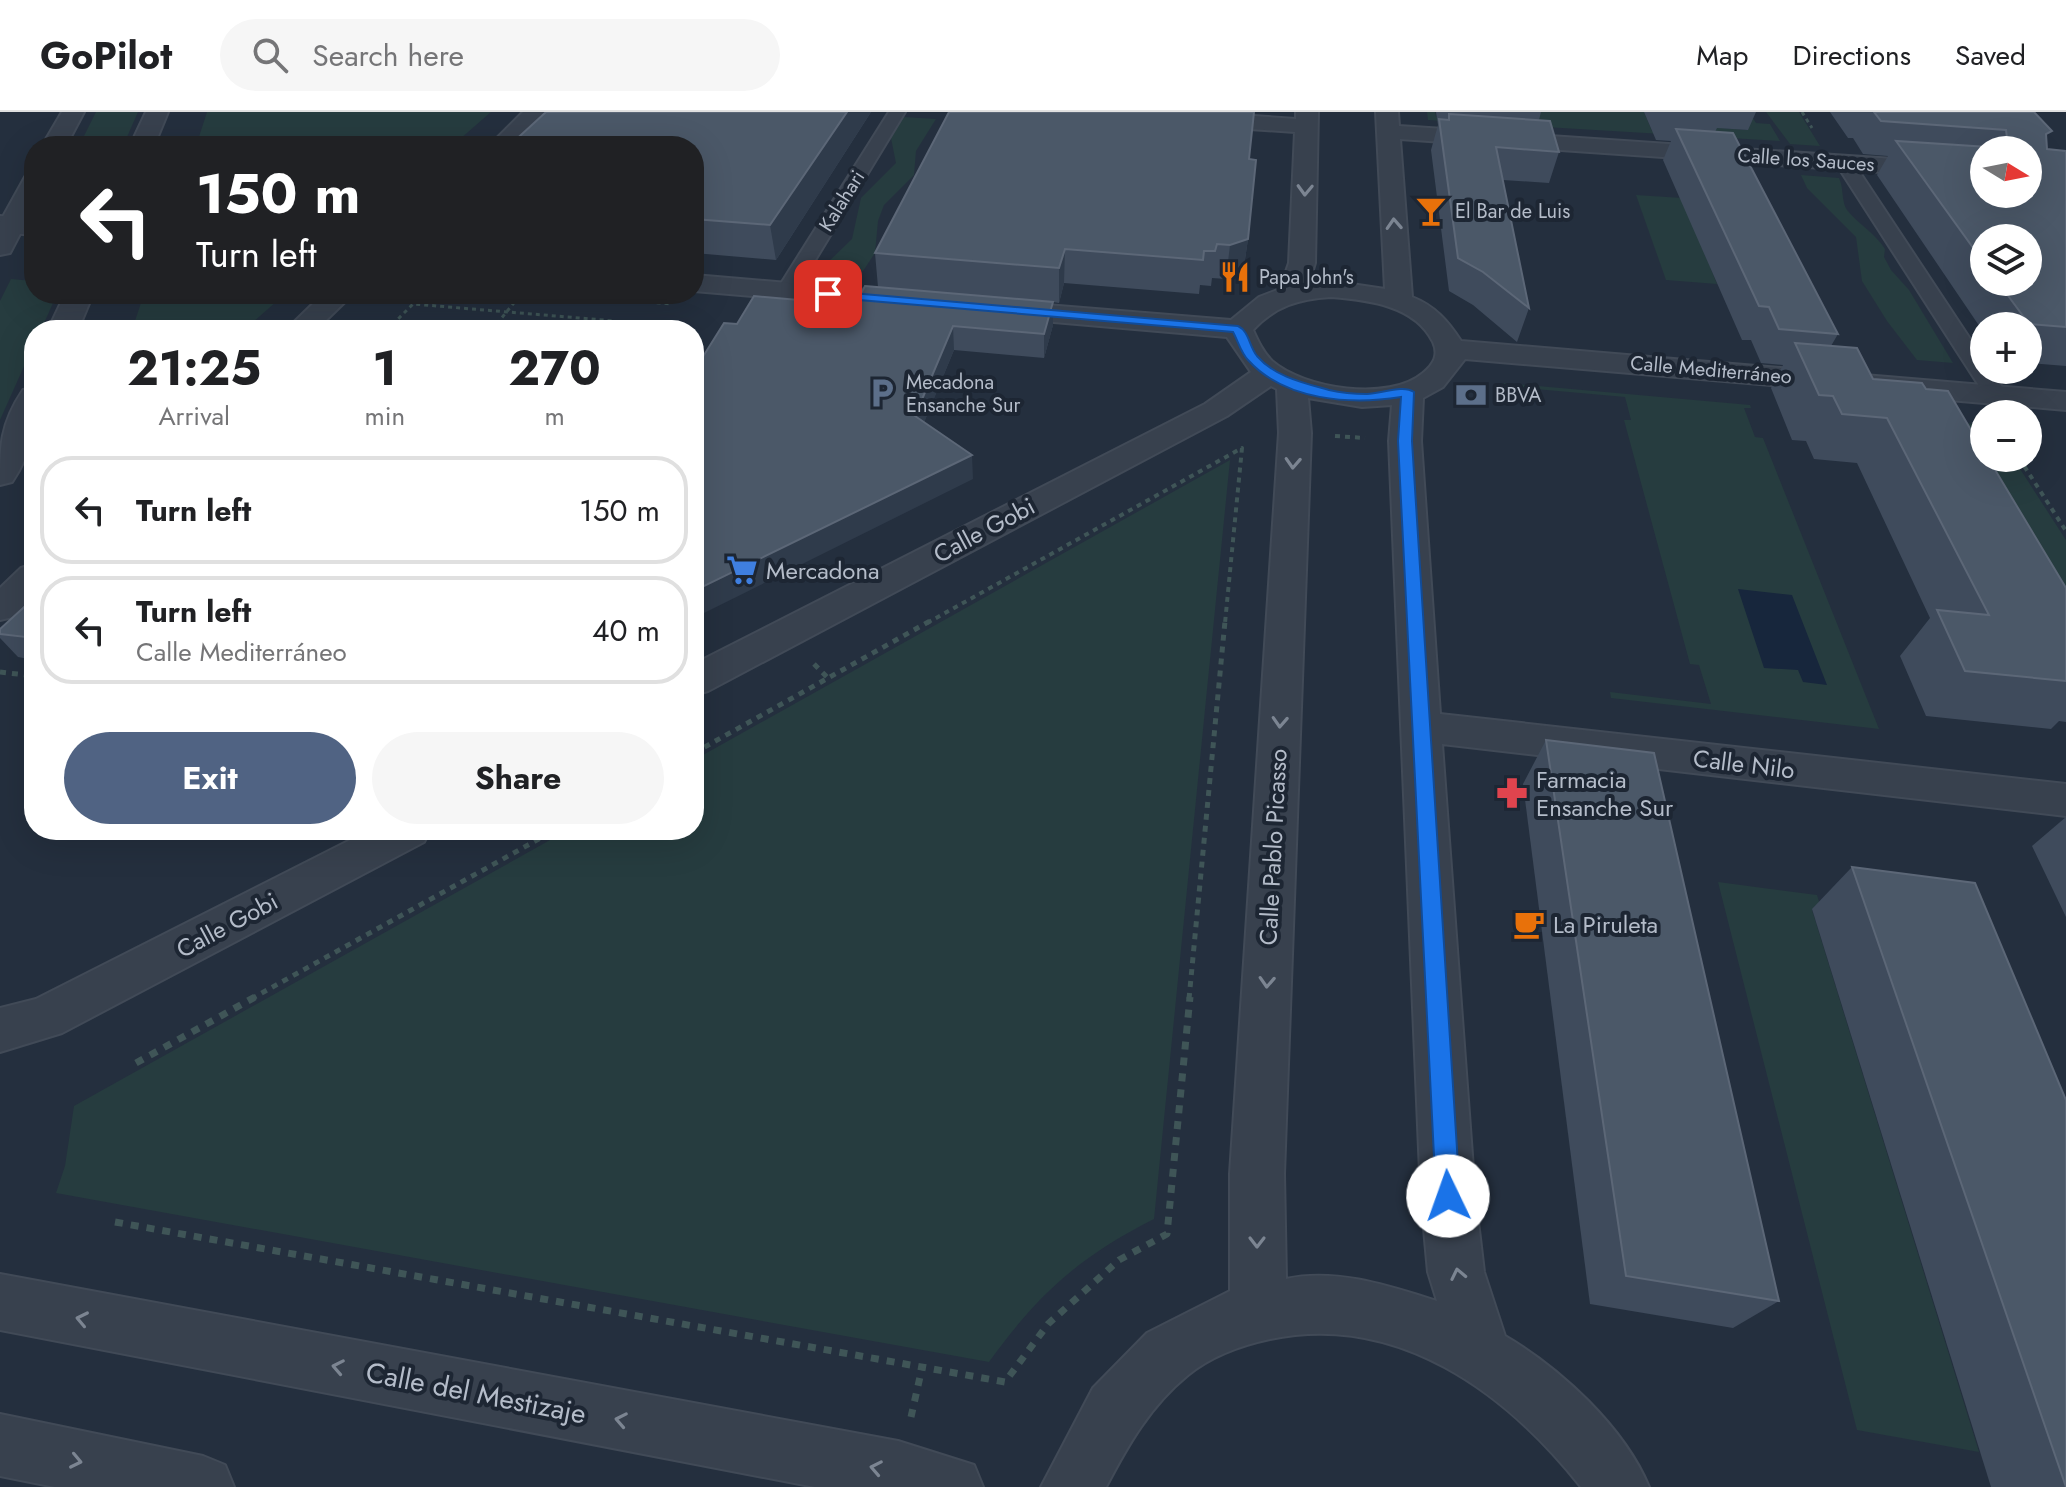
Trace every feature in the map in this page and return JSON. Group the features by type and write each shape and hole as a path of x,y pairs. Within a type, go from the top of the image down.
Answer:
{"street":[{"path":"60,136 73,112"},
{"path":"146,136 157,112"},
{"path":"511,136 536,112"},
{"name":"Kalahari","path":"787,290 897,112"},
{"path":"1097,112 1307,119 1302,263 1292,293"},
{"path":"1388,122 1399,302"},
{"name":"Calle los Sauces","path":"1388,122 1970,171"},
{"path":"1844,162 1996,395"},
{"path":"11,230 24,203"},
{"path":"704,284 935,304"},
{"path":"1352,291 1399,302 1425,315 1441,329 1451,349 1447,368 1427,385 1408,392 1371,398 1344,397 1281,379 1251,357 1238,329 1267,302 1292,293 1352,291"},
{"path":"311,320 328,304"},
{"path":"965,306 1238,329"},
{"name":"Calle Mediterráneo","path":"1451,349 2066,401"},
{"name":"Calle Gobi","path":"704,676 1281,379"},
{"name":"Calle Pablo Picasso","path":"1258,1309 1257,1174 1295,433 1281,379"},
{"path":"1408,392 1405,441 1448,1196 1456,1272 1480,1349"},
{"path":"0,475 24,420"},
{"path":"0,608 24,585"},
{"name":"Calle Nilo","path":"1423,727 2066,800"},
{"name":"Calle Gobi","path":"0,1059 22,1024 389,840"},
{"name":"Calle del Mestizaje","path":"0,1302 898,1472 952,1487"},
{"path":"1072,1487 1085,1454 1119,1401 1160,1359 1206,1328 1258,1309 1312,1302 1367,1307 1423,1323 1480,1349 1547,1401 1609,1472 1618,1487"},
{"path":"0,1445 203,1487"}],"path":[{"path":"397,320 413,304 603,320"},
{"path":"500,320 513,304"},
{"path":"115,1222 1005,1382 1048,1324 1119,1260 1167,1234 1242,448 704,747"},
{"path":"2028,472 2066,531"},
{"path":"0,672 24,675"},
{"path":"136,1063 537,840"}],"green space":[{"path":"96,112 138,112 127,136 84,136"},
{"path":"207,112 491,112 463,136 199,136"},
{"path":"1427,112 1435,112 1436,117 1494,121 1530,112 1644,112 1652,131 1712,135 1709,127 1747,130 1749,112 1756,123 1770,124 1780,141 1428,120"},
{"path":"1766,112 1799,112 1820,146 1790,144"},
{"path":"904,117 936,119 916,151 914,175 884,205 878,221 875,253 863,271 822,268 852,239 861,198 896,163 891,138"},
{"path":"1801,175 1839,178 1847,210 1885,249 1884,257 1891,270 1909,290 1953,363 1917,360 1862,281 1856,237 1807,188"},
{"path":"1636,195 1682,198 1717,284 1666,280"},
{"path":"11,279 24,280 24,304 53,304 45,320 24,320 24,366 0,420 0,301"},
{"path":"141,304 274,304 255,320 135,320"},
{"path":"1504,383 1750,405 1751,408 1744,408 1755,437 1763,438 1879,729 1611,698 1610,692 1711,704 1699,665 1690,664 1624,420 1631,420 1625,397 1503,386"},
{"path":"1956,422 1970,424 1970,447"},
{"path":"1230,460 1154,1219 1103,1248 1062,1279 1025,1316 989,1362 56,1193 65,1166 74,1106 550,840 704,840 704,754"},
{"path":"1984,472 2022,472 2066,540 2066,615"},
{"path":"1718,882 1817,895 1822,911 1812,910 1979,1452 1857,1430"}],"water":[{"path":"1738,589 1792,595 1827,685 1803,682 1798,670 1764,668"}],"building":[{"path":"546,112 847,112 770,225 704,220 704,136 520,136"},
{"path":"949,112 1254,112 1249,159 1256,160 1248,239 1230,245 1217,244 1215,251 1204,251 1203,260 1065,249 1059,268 875,253"},
{"path":"1874,112 2034,112 2052,131 2046,134 2047,149 2066,151 2066,327 2042,325 2042,312 2020,312 2008,296 2042,296 2042,224 1970,224 1970,244 1896,141 1970,146 1970,208 2042,208 2042,136 2007,136 2006,130 1881,121"},
{"path":"1449,114 1550,121 1559,152 1496,147 1529,308 1483,272 1458,258 1439,119 1449,120"},
{"path":"1676,129 1733,133 1838,334 1779,329 1769,307 1759,306"},
{"path":"865,286 1053,302 1044,334 953,326 915,416 972,455 704,586 704,355 724,323 737,324 754,296 855,305"},
{"path":"1795,343 1857,348 1873,379 1922,383 1926,389 1948,391 1970,428 1970,472 1996,472 2066,588 2066,681 1965,671 1937,610 1989,615 1887,418 1842,414 1833,396 1819,395"},
{"path":"24,607 24,637 0,634 0,629"},
{"path":"1546,740 1654,753 1779,1301 1626,1276"},
{"path":"1852,867 1975,883 2066,1100 2066,1487"}],"place":[{"name":"El Bar de Luis","path":"1431,211"},
{"name":"Papa John's","path":"1235,277"},
{"name":"Mecadona Ensanche Sur","path":"882,393"},
{"name":"BBVA","path":"1471,395"},
{"name":"Mercadona","path":"742,570"},
{"name":"Farmacia Ensanche Sur","path":"1512,793"},
{"name":"La Piruleta","path":"1529,924"}],"route":[{"path":"828,294 1238,329 1251,357 1270,373 1292,385 1344,397 1371,398 1408,392 1405,441 1448,1196"}]}
